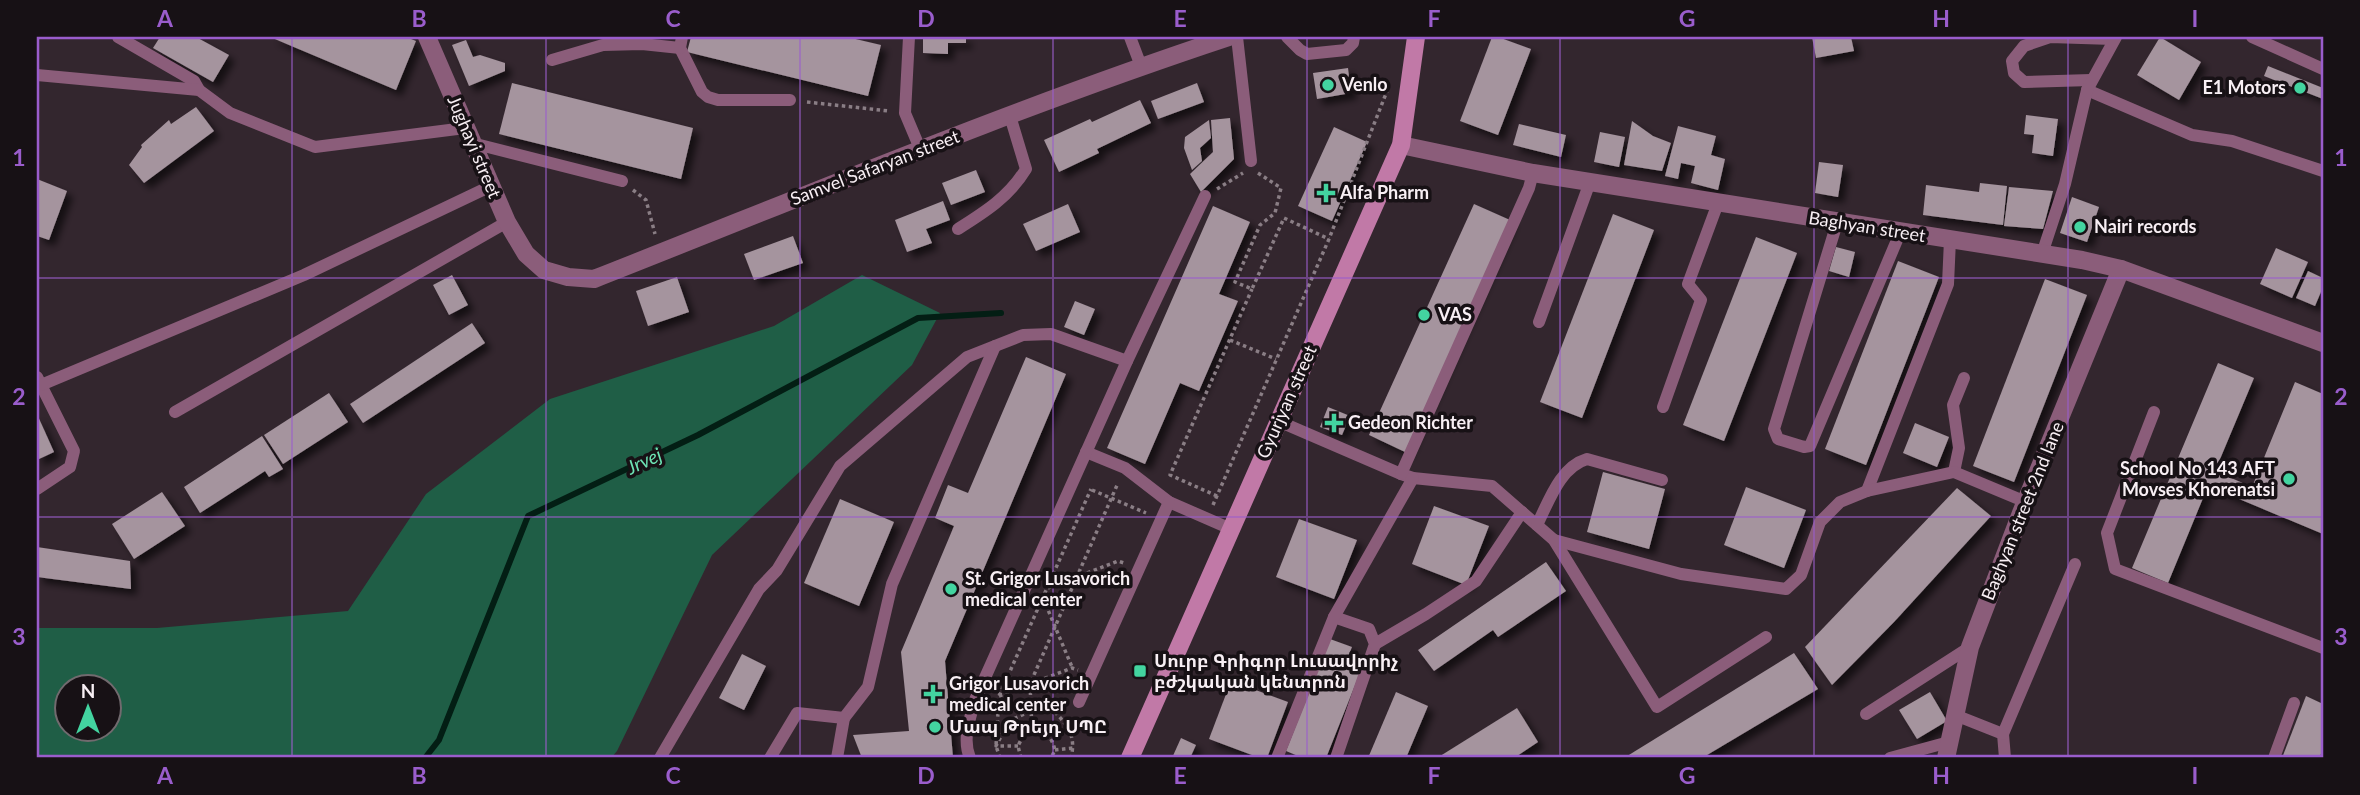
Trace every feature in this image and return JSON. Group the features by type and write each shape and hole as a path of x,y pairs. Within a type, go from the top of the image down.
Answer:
{"main road":[{"name":"Gyurjyan street","path":"1130,758 1401,145 1416,37"}],"street":[{"name":"Jughayi street","path":"427,37 491,187 526,254"},
{"name":"Samvel Safaryan street","path":"526,254 544,270 568,277 594,279 1141,66 1229,37"},
{"name":"Baghyan street","path":"1401,145 1533,173 2121,269 2323,342"},
{"name":"Baghyan street 2nd lane","path":"1947,750 1970,647 2121,269"}],"lane":[{"path":"118,37 194,81 199,90 230,113 314,147 468,135 622,181"},
{"path":"909,37 905,113 921,151"},
{"path":"1130,37 1141,66"},
{"path":"1237,37 1251,161"},
{"path":"1287,37 1307,54 1346,50 1353,43 1354,37"},
{"path":"2042,254 2065,184 2089,85 2107,38 2050,37 2024,46 2012,61 2014,73 2024,82 2089,85 2192,135 2232,141 2323,171"},
{"path":"2252,37 2323,69"},
{"path":"552,60 603,45 681,42 702,92 708,97 718,100 790,100"},
{"path":"37,75 199,90"},
{"path":"958,229 993,207 1017,184 1026,169 1010,116"},
{"path":"1277,758 1334,617 1407,476 1533,173"},
{"path":"1539,322 1590,182"},
{"path":"37,489 70,467 74,452 39,381 304,275 491,187"},
{"path":"970,758 967,752 967,732 975,700 1127,361 1205,196"},
{"path":"1663,407 1700,300 1688,284 1718,203"},
{"path":"175,412 507,222"},
{"path":"1837,223 1774,429 1778,439 1804,447 1810,446 1900,233"},
{"path":"1867,491 1948,284 1950,240"},
{"path":"660,758 759,589 777,570 840,467 967,357 1023,335 1051,334 1127,361"},
{"path":"837,758 844,719 868,687 892,584 995,346"},
{"path":"1954,472 1959,448 1953,405 1964,378"},
{"path":"2154,412 2108,533 2115,569 2323,648"},
{"path":"1279,421 1407,476 1492,486 1554,540 1657,707 1766,637"},
{"path":"1086,452 1125,468 1169,502 1231,528"},
{"path":"1536,525 1565,473 1574,463 1587,459 1662,480"},
{"path":"1554,540 1681,574 1786,589 1801,575 1820,522 1840,502 1867,491 1954,472 2026,502"},
{"path":"1079,702 1169,502"},
{"path":"1336,758 1375,644 1476,581 1522,512"},
{"path":"2005,758 2003,734 2075,564"},
{"path":"1334,617 1369,629 1375,644"},
{"path":"1866,714 1970,647"},
{"path":"2274,758 2294,704"},
{"path":"770,758 796,713 844,719"},
{"path":"1955,715 2003,734"},
{"path":"1890,758 1947,750"}],"path":[{"path":"1208,519 1329,239 1387,91"},
{"path":"790,100 905,113"},
{"path":"1205,196 1251,168 1281,188 1275,213 1260,225 1235,282 1252,289"},
{"path":"622,181 646,201 659,253"},
{"path":"1275,213 1329,239"},
{"path":"1217,496 1170,475 1284,218"},
{"path":"1230,340 1277,359"},
{"path":"1032,730 1030,684 1125,468"},
{"path":"1073,481 1161,520"},
{"path":"1000,758 996,746 999,696 1091,489"},
{"path":"1048,587 1118,561 1138,570"},
{"path":"1043,598 1072,668 1090,676"},
{"path":"999,696 1072,668"},
{"path":"996,746 1009,721 1031,711 1055,712 1070,728 1073,748 1071,758"},
{"path":"1021,758 1018,746 1023,736 1032,730 1044,731 1052,738 1055,750 1051,758"},
{"path":"996,746 1018,746"},
{"path":"1055,750 1073,748"}],"green space":[{"path":"862,275 940,313 912,365 712,555 617,751 611,758 37,758 37,628 157,628 348,611 426,494 550,399 774,326"}],"building":[{"path":"160,37 196,37 229,55 213,82 153,48"},
{"path":"270,37 406,37 416,41 396,90"},
{"path":"691,37 847,37 881,45 868,96 687,52"},
{"path":"923,37 966,37 966,43 948,43 948,54 923,53"},
{"path":"1492,37 1531,49 1498,135 1460,121"},
{"path":"1812,37 1851,37 1854,51 1816,58"},
{"path":"2160,37 2201,62 2179,100 2137,75"},
{"path":"466,40 473,57 480,55 505,63 505,71 469,86 452,45"},
{"path":"2268,66 2323,88 2323,99 2264,76"},
{"path":"1348,68 1351,93 1317,99 1313,73"},
{"path":"512,83 693,128 681,179 499,134"},
{"path":"1197,83 1204,102 1158,119 1151,101"},
{"path":"1140,100 1151,123 1097,149 1099,153 1059,172 1044,140"},
{"path":"196,107 214,131 144,183 129,165 141,145 169,120 171,124"},
{"path":"2026,115 2058,119 2053,156 2032,153 2034,135 2024,134"},
{"path":"1230,118 1234,159 1201,192 1190,174 1213,152 1211,120"},
{"path":"1209,120 1211,138 1200,148 1202,161 1192,170 1184,148 1185,137"},
{"path":"1632,121 1653,136 1671,143 1662,171 1624,165"},
{"path":"1519,124 1566,135 1561,157 1513,145"},
{"path":"1678,126 1716,136 1711,155 1725,159 1718,190 1691,183 1695,166 1681,163 1678,179 1665,176"},
{"path":"1334,127 1367,142 1332,221 1298,206"},
{"path":"1600,132 1625,137 1619,167 1594,162"},
{"path":"1819,162 1843,165 1838,197 1815,193"},
{"path":"976,170 985,192 951,205 942,183"},
{"path":"37,179 67,191 49,240 37,236"},
{"path":"1980,183 2007,186 2003,225 1923,215 1926,185 1979,192"},
{"path":"2009,187 2053,191 2043,229 2004,226"},
{"path":"2072,197 2099,207 2087,242 2060,233"},
{"path":"943,201 950,220 926,229 932,243 907,252 895,220"},
{"path":"1068,204 1080,232 1036,251 1023,224"},
{"path":"1474,204 1510,220 1405,452 1369,435"},
{"path":"1213,206 1250,222 1219,294 1238,301 1199,391 1180,383 1145,464 1107,448"},
{"path":"1613,214 1654,230 1582,418 1540,402"},
{"path":"793,236 803,263 754,280 744,254"},
{"path":"1756,237 1797,253 1724,441 1683,425"},
{"path":"1836,247 1855,252 1849,277 1829,271"},
{"path":"2276,248 2308,262 2292,298 2260,284"},
{"path":"1898,261 1939,277 1866,465 1825,449"},
{"path":"2308,271 2323,278 2323,287 2315,306 2296,298"},
{"path":"452,275 468,305 449,315 433,285"},
{"path":"677,277 689,312 648,326 636,291"},
{"path":"2045,279 2087,295 2014,482 1973,466"},
{"path":"1075,301 1095,309 1084,335 1064,327"},
{"path":"472,323 485,343 363,423 350,404"},
{"name":"St. Grigor Lusavorich medical center","path":"1026,357 1066,374 945,661 953,758 862,758 853,735 909,731 901,652 954,526 935,518 948,485 968,493"},
{"name":"School No 143 AFT Movses Khorenatsi","path":"2218,363 2254,378 2215,471 2252,487 2295,382 2323,394 2323,534 2208,486 2168,583 2132,568"},
{"path":"329,393 348,422 283,464 264,435"},
{"name":"Gedeon Richter","path":"1328,407 1350,416 1342,435 1320,427"},
{"path":"37,414 54,452 37,460"},
{"path":"1915,423 1949,437 1937,467 1903,453"},
{"path":"262,436 283,469 269,477 265,471 200,513 184,487"},
{"path":"1603,472 1665,489 1649,549 1587,532"},
{"path":"1746,487 1806,510 1784,568 1724,545"},
{"path":"1957,488 1991,516 1832,685 1805,647"},
{"path":"162,492 185,526 134,559 112,524"},
{"path":"840,499 894,522 859,606 804,583"},
{"path":"1434,506 1489,526 1466,585 1412,564"},
{"path":"1299,519 1357,540 1334,599 1276,577"},
{"path":"37,547 130,561 131,589 37,577"},
{"path":"1546,562 1566,591 1498,637 1493,630 1434,671 1418,650"},
{"path":"1330,639 1352,647 1345,664 1361,670 1326,758 1303,758 1286,751"},
{"path":"1794,653 1818,689 1702,758 1624,758"},
{"path":"742,654 766,666 744,710 719,698"},
{"path":"1231,681 1288,702 1267,758 1260,758 1209,739"},
{"path":"1396,692 1428,706 1406,758 1368,758"},
{"path":"1930,692 1947,721 1917,739 1899,710"},
{"path":"2306,696 2323,704 2323,750 2319,758 2282,758"},
{"path":"1517,708 1538,742 1514,758 1437,758"},
{"path":"1181,738 1196,745 1190,758 1172,758"}],"waterway":[{"name":"Jrvej","path":"425,758 439,740 528,516 698,435 918,318 1001,313"}],"place":[{"name":"Venlo","path":"1328,85"},
{"name":"E1 Motors","path":"2300,88"},
{"name":"Alfa Pharm","path":"1326,193"},
{"name":"Nairi records","path":"2080,227"},
{"name":"VAS","path":"1424,315"},
{"name":"Gedeon Richter","path":"1334,423"},
{"name":"School No 143 AFT Movses Khorenatsi","path":"2289,479"},
{"name":"St. Grigor Lusavorich medical center","path":"951,589"},
{"name":"Սուրբ Գրիգոր Լուսավորիչ բժշկական կենտրոն","path":"1140,671"},
{"name":"Grigor Lusavorich medical center","path":"933,694"},
{"name":"Մապ Թրեյդ ՍՊԸ","path":"935,727"}]}
